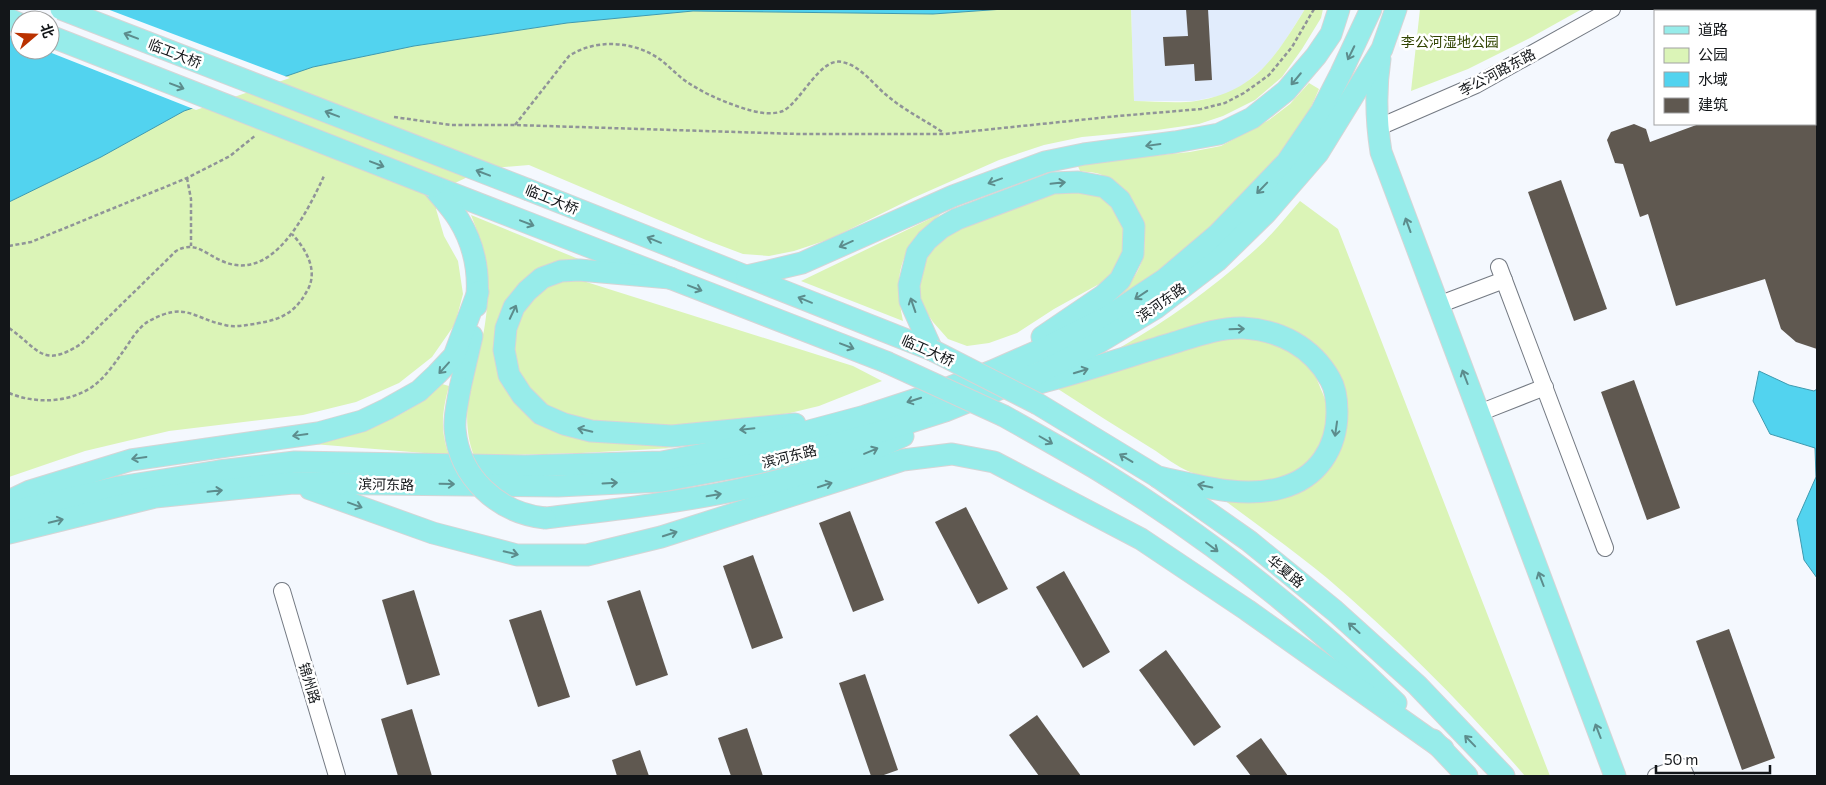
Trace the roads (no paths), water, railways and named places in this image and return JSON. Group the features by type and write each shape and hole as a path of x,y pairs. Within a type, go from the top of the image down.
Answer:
{"main road":[{"name":"临工大桥","path":"61,9 529,190 932,350 1038,404"},
{"path":"747,276 802,263 953,196 1045,162 1084,154 1219,134 1252,118 1286,91 1316,56 1331,34 1339,9"},
{"name":"滨河东路","path":"9,512 119,486 295,462 525,466 662,462 768,442 865,416 932,394 1049,346 1109,316 1165,279 1218,234 1287,162 1321,112 1371,9"},
{"name":"滨河东路","path":"9,533 154,497 293,483 558,486 662,481 753,464 873,434 983,397 1042,372 1098,344 1156,308 1217,261 1266,214 1318,153 1382,49 1396,9"},
{"name":"临工大桥","path":"60,40 886,362 1004,416"},
{"path":"1382,49 1377,80 1376,109 1381,152 1616,776"},
{"path":"932,350 910,301 909,285 917,253 926,240 941,228 957,219 1053,183 1078,182 1105,187 1120,200 1134,226 1133,254 1120,280 1104,295 992,371"},
{"path":"433,186 459,220 471,244 477,267 478,292 471,348 460,388 455,417 458,450 464,466 493,500 518,512 545,518 666,503 756,487 810,473 868,453 912,432 945,411"},
{"path":"670,278 579,270 560,271 542,278 527,291 514,308 506,328 504,350 509,375 522,395 541,414 564,424 591,432 672,436 865,416"},
{"path":"9,501 30,490 131,460 318,433 362,421 418,391 454,356 478,292"},
{"path":"983,397 1061,378 1205,333 1224,329 1243,328 1272,332 1304,348 1319,362 1331,381 1337,400 1337,420 1334,439 1326,457 1310,473 1297,482 1282,488 1259,492 1235,492 1158,477"},
{"name":"华夏路","path":"1038,404 1158,477 1249,541 1335,611 1417,685 1504,776"},
{"name":"华夏路","path":"1004,416 1100,471 1192,532 1273,594 1364,672 1443,749 1467,776"},
{"path":"293,483 433,533 517,555 587,555 661,537 903,460 952,454 994,462 1142,539 1443,749"}],"street":[{"name":"李公河路东路","path":"1377,128 1476,85 1612,9"},
{"path":"1438,305 1502,274 1605,548"},
{"path":"1478,413 1544,388"},
{"name":"锦州路","path":"282,590 338,776"},
{"path":"1656,776 1682,767 1686,776"}],"water":[{"path":"9,9 1004,9 933,14 693,11 567,23 414,46 313,67 184,111 101,157 9,202"},
{"path":"1759,371 1789,385 1814,391 1817,389 1817,578 1804,560 1797,520 1816,477 1815,448 1770,434 1753,401"}],"park label":[{"name":"李公河湿地公园","path":"1450,41"}]}
